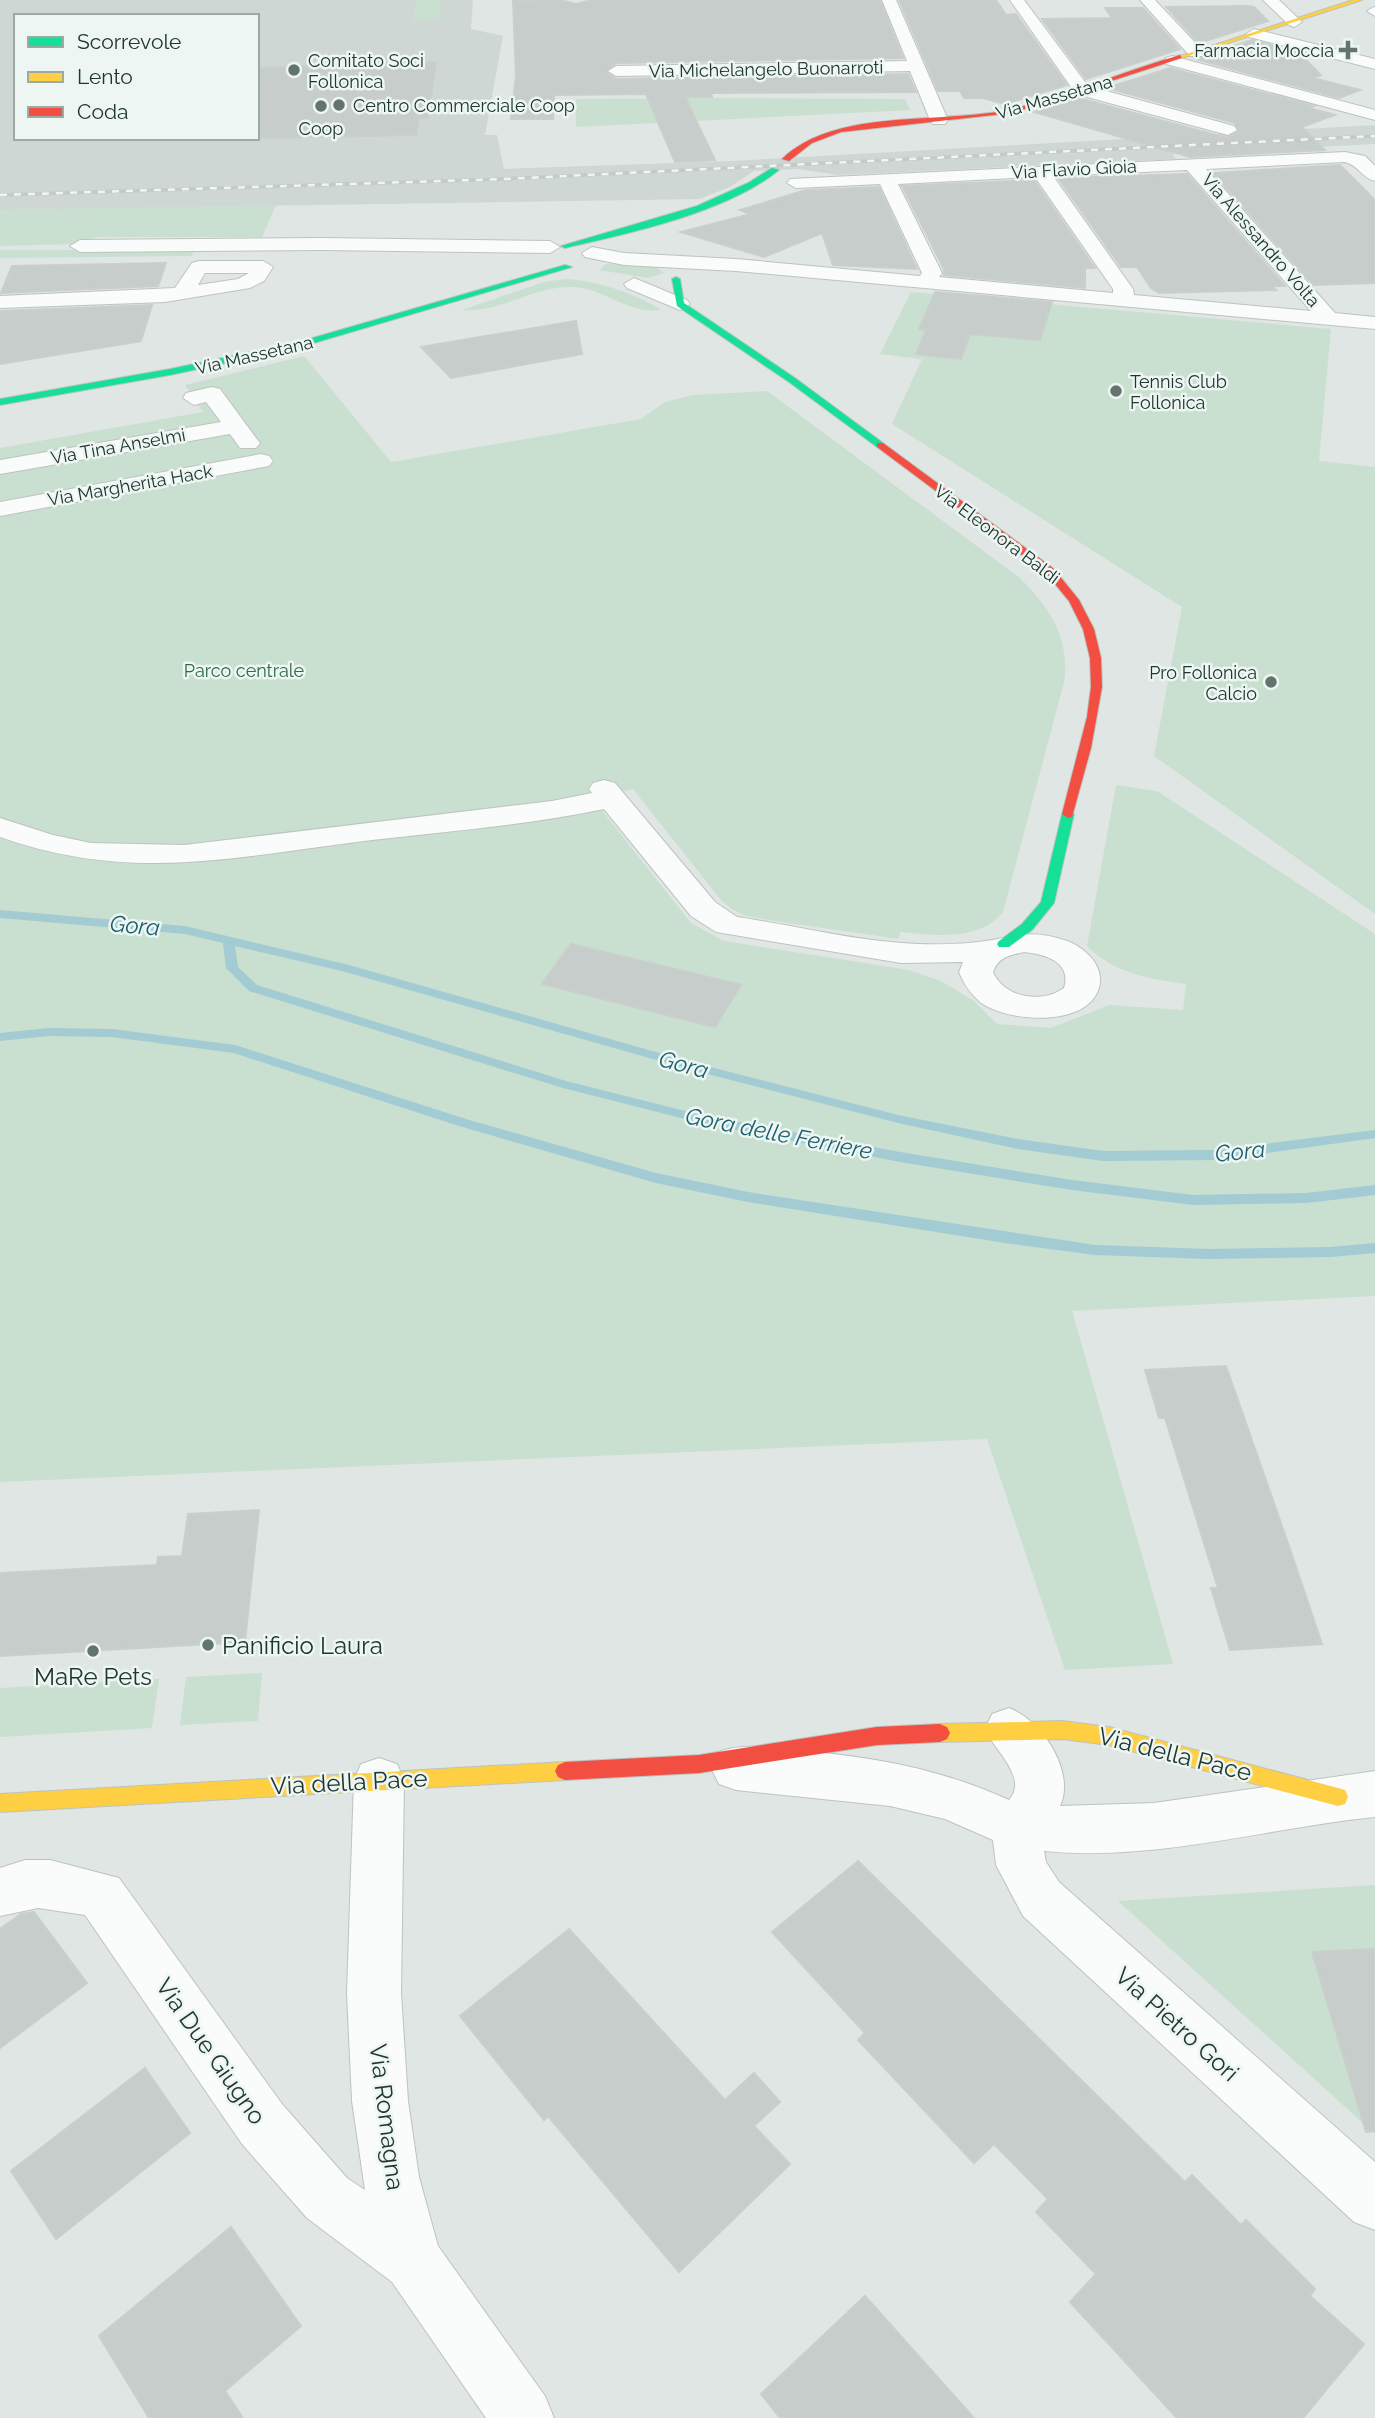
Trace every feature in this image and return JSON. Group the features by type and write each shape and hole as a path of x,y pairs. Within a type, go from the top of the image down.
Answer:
{"main road":[{"name":"Via Massetana","path":"502,284 537,251 614,235 738,191 780,164 809,141 840,130 998,114 1082,90 1358,0 1361,8 1375,12"},
{"name":"Via Massetana","path":"1321,13 1375,12"},
{"name":"Via Massetana","path":"0,402 261,355 389,321 502,284 591,260 592,253 614,235"},
{"path":"558,246 592,253"},
{"path":"532,258 549,267 571,267"},
{"path":"675,272 680,304"},
{"name":"Via Eleonora Baldi","path":"680,304 792,380 1050,571 1069,590 1082,611 1093,637 1099,682 1047,903 1027,927 996,948"},
{"name":"Via della Pace","path":"0,1803 699,1764 877,1736 1009,1729 1062,1730 1108,1736 1357,1795"}],"street":[{"name":"Via Michelangelo Buonarroti","path":"889,0 939,120"},
{"path":"1017,0 1082,90 1228,130"},
{"path":"1147,0 1196,53"},
{"path":"1270,0 1294,22"},
{"path":"1254,34 1375,64"},
{"path":"1172,61 1375,115"},
{"name":"Via Michelangelo Buonarroti","path":"616,71 916,66"},
{"name":"Via Flavio Gioia","path":"796,183 1353,158 1375,176"},
{"name":"Via Alessandro Volta","path":"1192,164 1329,319"},
{"path":"1040,171 1123,289 1124,301"},
{"path":"886,178 932,272 926,282"},
{"path":"494,245 532,258"},
{"path":"80,246 558,246"},
{"path":"592,253 675,272 757,267"},
{"path":"634,285 652,286 675,272 704,264 1375,323"},
{"path":"571,267 634,285 680,304"},
{"path":"0,302 135,299 183,292"},
{"path":"194,398 212,394 235,426"},
{"name":"Via Tina Anselmi","path":"0,467 235,426"},
{"name":"Via Margherita Hack","path":"0,509 267,470 235,426"},
{"path":"0,529 26,514 38,502 52,480 54,470 35,433"},
{"path":"0,827 82,851 123,856 192,856 372,831 518,817 608,794 703,909 713,917 746,929 901,953 1045,944 1064,951 1078,962 1085,975 1084,987 1059,1005 1018,1006 901,953"},
{"path":"1047,903 1064,951"},
{"path":"983,988 976,975 978,962 996,948"},
{"path":"1009,1729 1033,1761 1042,1783 1040,1802 1019,1825"},
{"name":"Via della Pace","path":"699,1764 880,1781 944,1795 1019,1825 1124,1830 1357,1795"},
{"name":"Via Romagna","path":"379,1780 374,1993 380,2101 390,2177 413,2261 523,2418"},
{"name":"Via Pietro Gori","path":"1019,1825 1016,1852 1023,1873 1041,1899 1375,2201"},
{"name":"Via Due Giugno","path":"0,1892 35,1883 56,1884 101,1895 262,2124 327,2198 413,2261"}],"shaded area":[{"path":"0,0 473,0 471,29 503,36 485,135 497,135 504,169 732,161 1375,125 1375,144 1172,154 1176,159 838,175 798,169 754,171 730,187 699,199 0,210"}],"green space":[{"path":"416,0 441,0 440,18 412,22"},
{"path":"576,99 905,99 910,110 576,127"},
{"path":"276,205 262,237 97,237 76,244 0,246 0,210"},
{"path":"0,250 195,250 191,256 0,258"},
{"path":"606,264 656,267 664,273 648,278 599,270"},
{"path":"566,279 616,289 661,310 638,309 584,288 573,287 545,290 477,310 462,310 544,282"},
{"path":"911,292 1331,329 1319,461 1375,467 1375,914 1154,756 1182,607 892,424 922,359 880,354"},
{"name":"Parco centrale","path":"304,356 391,462 641,419 665,402 692,395 767,391 1020,578 1049,612 1064,651 1064,682 1003,912 982,928 941,935 900,932 899,939 746,916 721,900 633,789 592,798 691,923 724,941 909,970 941,981 974,1001 997,1024 1051,1028 1109,1005 1183,1010 1186,984 1120,969 1087,946 1116,785 1157,791 1375,934 1375,1296 1072,1311 1173,1664 1065,1670 987,1439 0,1482 0,448 203,412 185,385"},
{"path":"262,1673 258,1721 180,1725 186,1677"},
{"path":"159,1679 152,1728 0,1737 0,1688"},
{"path":"1375,1885 1375,1949 1312,1953 1346,2065 1375,2064 1375,2134 1118,1901"}],"building":[{"path":"560,0 576,4 592,0 880,0 903,58 616,63 606,72 616,79 908,74 916,92 711,93 712,97 685,97 715,160 675,162 646,94 554,95 553,119 511,119 516,75 513,1"},
{"path":"899,0 996,0 1006,15 1016,14 1067,85 1005,104 983,98 964,98 960,91 938,91"},
{"path":"1166,7 1254,7 1268,21 1199,43"},
{"path":"1105,8 1143,8 1180,49 1086,79 1042,19 1112,18"},
{"path":"1252,40 1298,52 1321,75 1313,78 1360,90 1339,98 1195,59"},
{"name":"Centro Commerciale Coop","path":"436,62 428,118 419,118 416,135 259,138 259,68"},
{"path":"1170,68 1314,106 1309,108 1335,115 1302,127 1325,150 1190,157 1034,112 1079,98 1227,138 1238,132 1235,123 1107,88"},
{"path":"1340,165 1375,200 1375,283 1313,285 1213,173"},
{"path":"1187,174 1285,286 1272,286 1276,290 1159,293 1151,288 1137,267 1121,267 1058,178"},
{"path":"1034,180 1095,268 1085,268 1085,288 944,275 944,269 902,186"},
{"path":"879,187 917,269 833,265 822,233 764,257 681,232 751,214 740,210 806,190"},
{"path":"166,263 158,286 1,293 12,266"},
{"path":"935,292 1052,302 1040,340 970,334 961,359 916,354 926,330 919,329"},
{"path":"152,305 141,341 0,364 0,311"},
{"path":"576,321 582,354 451,378 421,347"},
{"path":"571,944 741,985 715,1027 542,984"},
{"path":"1226,1366 1322,1644 1230,1650 1211,1588 1218,1588 1165,1418 1159,1418 1145,1370"},
{"path":"259,1510 245,1642 0,1656 0,1573 157,1565 158,1557 182,1556 188,1514"},
{"path":"858,1861 1185,2182 1192,2175 1241,2225 1246,2220 1315,2289 1310,2296 1364,2344 1303,2418 1177,2418 1070,2302 1096,2274 1036,2212 1048,2199 994,2144 974,2163 858,2040 865,2033 772,1932"},
{"path":"34,1912 87,1983 0,2048 0,1929 21,1914"},
{"path":"569,1929 725,2100 754,2073 780,2102 754,2126 790,2164 679,2272 548,2116 544,2120 460,2016"},
{"path":"1375,1949 1375,2131 1366,2132 1312,1952"},
{"path":"145,2068 190,2133 56,2239 11,2171"},
{"path":"231,2227 301,2326 225,2391 243,2418 149,2418 99,2336"},
{"path":"865,2296 974,2418 780,2418 761,2394"}],"waterway":[{"name":"Gora","path":"0,914 185,930 345,968 688,1065 898,1119 1018,1144 1103,1156 1216,1155 1375,1134"},
{"name":"Gora delle Ferriere","path":"229,942 232,968 253,988 563,1084 701,1119 900,1157 1072,1185 1193,1200 1306,1198 1375,1190"},
{"path":"0,1037 49,1032 112,1033 235,1049 464,1123 656,1178 748,1197 1005,1238 1095,1250 1209,1254 1331,1252 1375,1248"}],"railway":[{"path":"0,195 505,179 1375,136"}],"traffic: fast":[{"path":"565,246 700,208 775,170"},
{"path":"0,402 170,372 297,345 568,267"},
{"path":"676,279 680,304 792,380 880,445"},
{"path":"1004,944 1027,927 1047,903 1068,814"}],"traffic: slow":[{"path":"1180,57 1359,0"},
{"path":"940,1733 1062,1730 1109,1736 1338,1797"},
{"path":"0,1803 565,1771"}],"traffic: jam":[{"path":"786,159 809,141 840,130 1012,111 1180,57"},
{"path":"880,445 1050,571 1074,600 1089,629 1096,658 1097,687 1093,717 1068,814"},
{"path":"565,1771 699,1764 877,1736 940,1733"}],"place":[{"name":"Farmacia Moccia","path":"1348,50"},
{"name":"Comitato Soci Follonica","path":"294,70"},
{"name":"Centro Commerciale Coop","path":"339,105"},
{"name":"Coop","path":"321,106"},
{"name":"Tennis Club Follonica","path":"1116,391"},
{"name":"Pro Follonica Calcio","path":"1271,682"},
{"name":"Panificio Laura","path":"208,1645"},
{"name":"MaRe Pets","path":"93,1651"}]}
